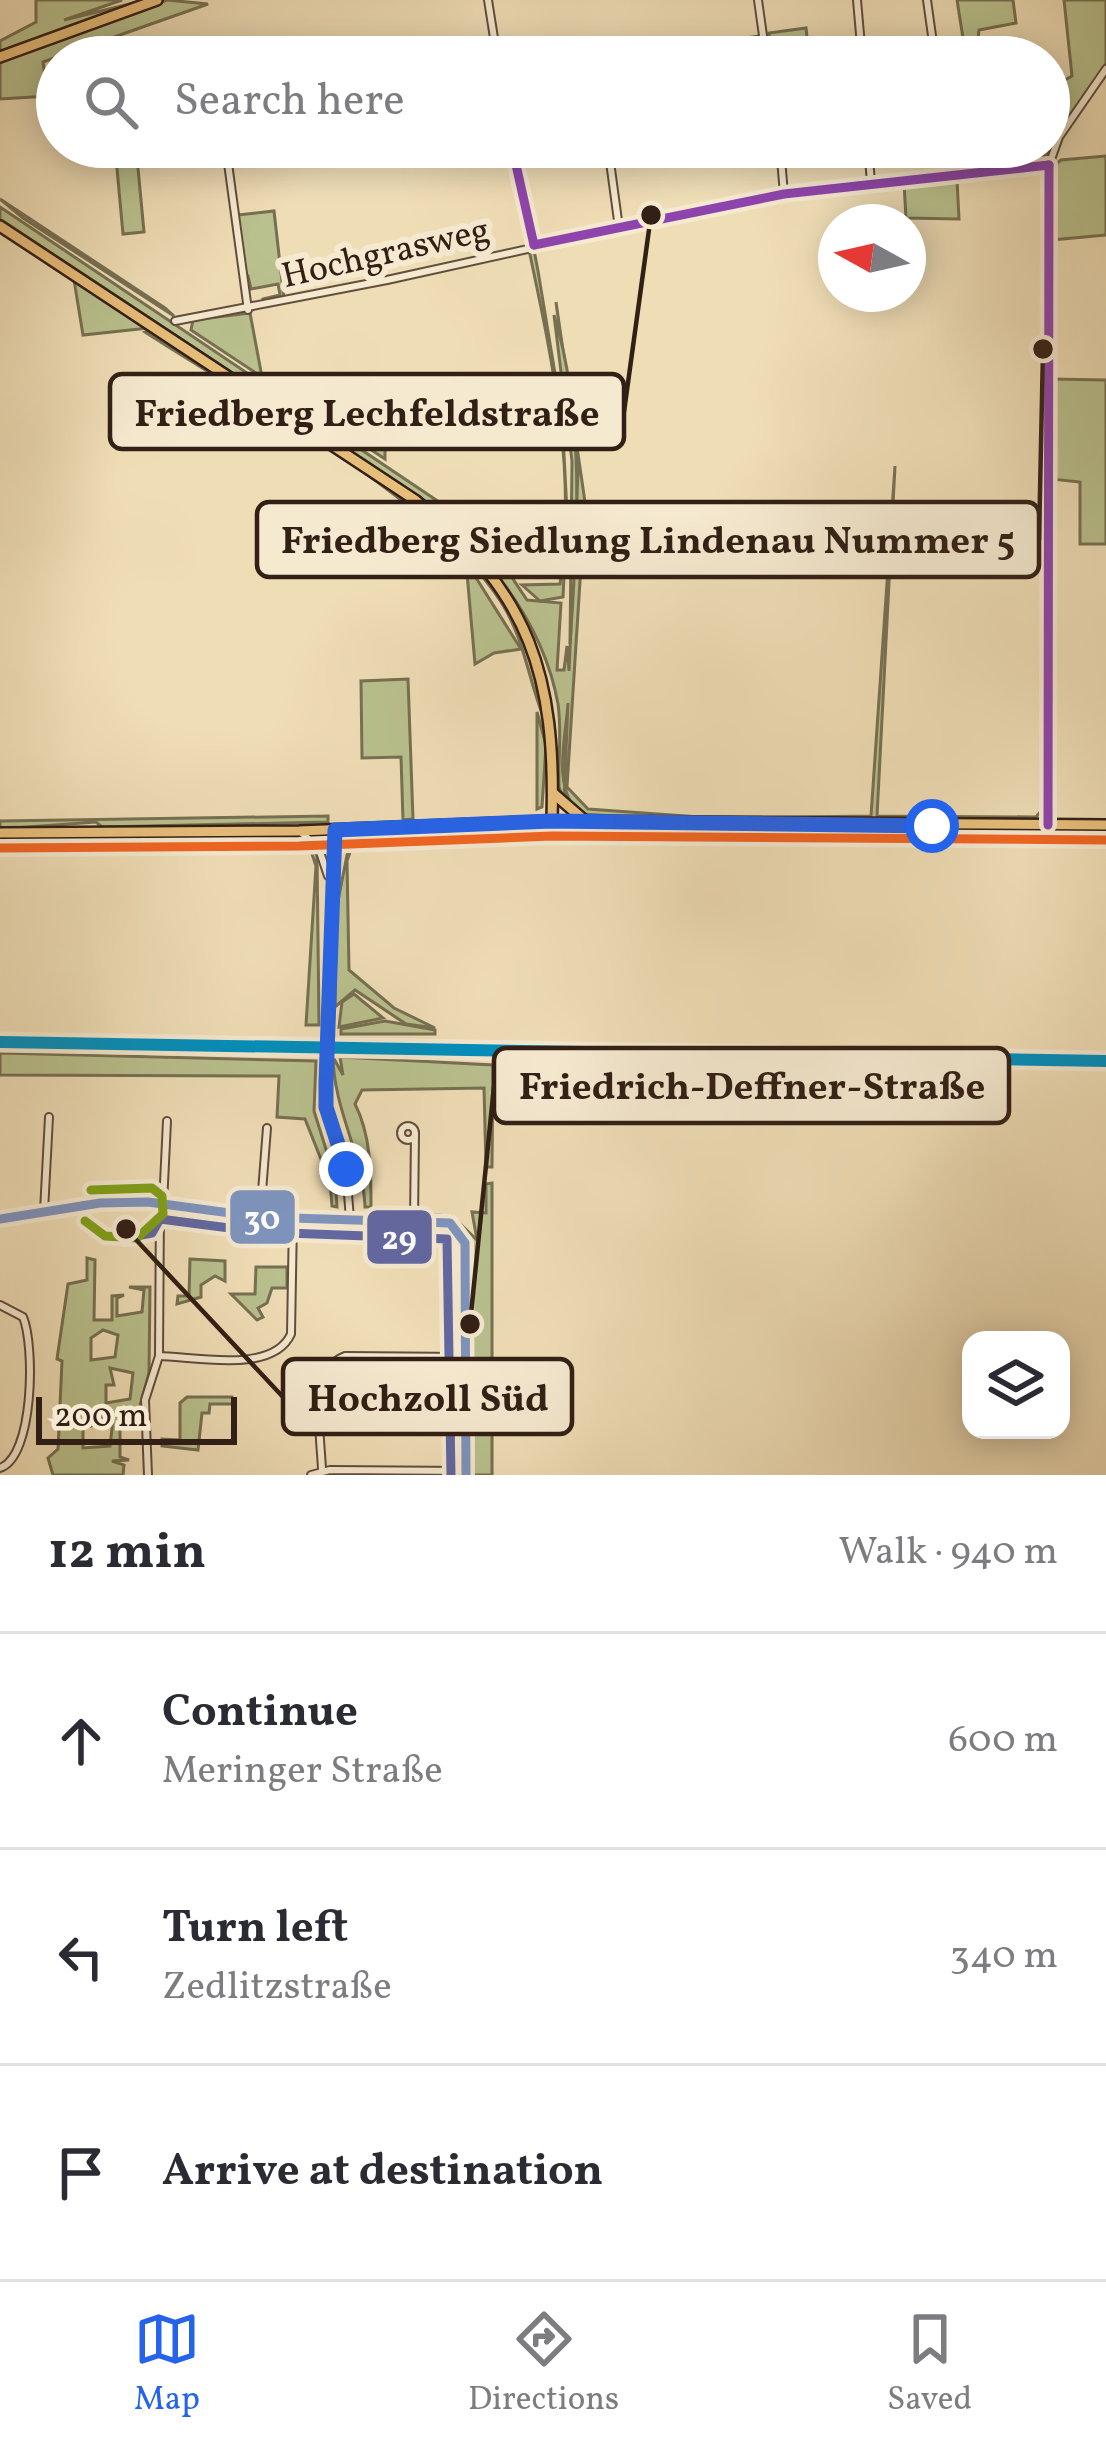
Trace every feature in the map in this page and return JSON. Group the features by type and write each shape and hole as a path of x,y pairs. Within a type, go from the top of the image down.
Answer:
{"main road":[{"path":"58,36 158,0"},
{"path":"0,57 36,44"},
{"path":"0,226 416,500 472,550 510,598 537,655 551,718 552,821"},
{"path":"553,793 566,809 589,822"},
{"path":"0,833 299,831 552,821 1106,825"}],"street":[{"path":"488,0 494,36"},
{"path":"758,0 764,36"},
{"path":"857,0 860,36"},
{"path":"927,0 932,36"},
{"path":"1070,121 1106,69"},
{"name":"Hochgrasweg","path":"229,168 248,310"},
{"path":"517,168 534,245"},
{"path":"611,168 619,228"},
{"path":"782,168 784,194"},
{"path":"870,168 871,182"},
{"path":"953,168 954,174"},
{"name":"Hochgrasweg","path":"176,320 248,310 784,194 1017,168"},
{"path":"1048,168 1048,825"},
{"path":"335,830 329,885 326,1107 346,1169 350,1219"},
{"path":"299,831 320,849 329,885"},
{"path":"44,1211 49,1117"},
{"path":"148,1475 146,1389 159,1356 167,1121"},
{"path":"260,1217 267,1128"},
{"path":"414,1221 415,1134"},
{"path":"0,1219 44,1211 161,1204 260,1217 440,1221 458,1227 465,1243 466,1473 322,1470 311,1475"},
{"path":"159,1356 263,1358 284,1348 291,1334 293,1219"},
{"path":"0,1305 23,1317 28,1351 24,1442 12,1463 0,1468"},
{"path":"322,1470 322,1378 337,1359 465,1357"}],"green space":[{"path":"36,0 122,0 64,20 146,0 36,36 0,53 0,41 36,22"},
{"path":"167,0 208,4 117,36 62,36"},
{"path":"957,0 1013,0 1016,23 979,30 978,36 963,36"},
{"path":"1064,0 1106,0 1106,63 1070,119 1072,76"},
{"path":"806,28 807,36 769,36"},
{"path":"36,45 36,97 0,99 0,63"},
{"path":"1106,156 1106,235 1051,240 1051,168 1070,168 1070,159"},
{"path":"117,168 138,168 144,232 123,234"},
{"path":"957,179 959,219 926,218 926,204 905,204 904,183 913,187"},
{"path":"0,199 165,308 174,316 23,218"},
{"path":"0,207 454,512 499,558 527,600 561,603 557,670 564,670 567,646 569,671 578,472 556,302 585,502 567,787 588,809 713,818 871,816 895,466 877,816 1036,817 1041,811 1041,760 1043,816 1038,820 702,821 581,814 565,784 564,800 559,787 560,725 550,671 522,611 483,558 409,490 0,219"},
{"path":"274,211 284,299 263,303 263,299 280,295 278,284 251,289 248,276 243,276 237,215"},
{"path":"529,250 534,250 562,416 567,512 563,597 540,601 522,585 560,584 566,500 553,374"},
{"path":"74,280 149,328 83,335"},
{"path":"250,313 262,377 191,330 193,320"},
{"path":"554,315 571,395 577,478 570,644 572,461"},
{"path":"150,330 361,468 465,550 513,619 542,713 509,616 471,564 432,526 338,454 145,332"},
{"path":"1051,379 1106,380 1106,544 1080,544 1080,482 1051,479"},
{"path":"297,401 385,406 385,459"},
{"path":"466,562 521,649 494,653 475,664"},
{"path":"408,679 413,819 403,820 401,757 362,758 361,681"},
{"path":"537,712 546,745 542,807 537,809"},
{"path":"328,816 328,822 102,827 96,822 0,829 0,821"},
{"path":"740,830 1106,830 738,831"},
{"path":"226,834 309,843 0,843 0,837"},
{"path":"430,834 353,843 347,861 349,970 394,1008 435,1028 406,1024 355,990 335,1007 336,911 349,845 357,839"},
{"path":"737,834 764,837 1106,838 748,839"},
{"path":"221,841 310,848 317,855 319,1025 306,1025 316,866 311,851 216,844 0,848"},
{"path":"354,994 383,1018 339,1027 342,1002"},
{"path":"385,1021 435,1030 435,1034 341,1034 341,1029"},
{"path":"0,1053 316,1061 314,1111 335,1178 337,1207 332,1206 330,1182 305,1119 277,1117 279,1076 0,1075"},
{"path":"333,1057 343,1075 340,1057 493,1065 492,1167 486,1167 484,1088 362,1090 355,1104 369,1154 371,1207 365,1207"},
{"path":"492,1183 492,1475 470,1475 470,1242 455,1222 418,1214 452,1216 477,1240 472,1212 486,1213 486,1184"},
{"path":"87,1258 95,1260 94,1320 112,1320 112,1296 124,1295 117,1298 117,1316 142,1312 144,1290 129,1287 150,1287 149,1373 135,1424 120,1425 120,1457 129,1460 112,1461 124,1465 123,1475 53,1475 48,1458 58,1449 62,1361 57,1359 68,1284 87,1280","holes":["103,1330 118,1335 115,1357 91,1360 91,1338","110,1368 133,1373 130,1399 106,1403 106,1385 114,1385","95,1418 113,1420 110,1446 83,1448 83,1428 95,1425"]},
{"path":"190,1259 225,1261 225,1281 215,1276 201,1285 201,1297 177,1304 178,1296 189,1296"},
{"path":"256,1267 287,1267 287,1288 272,1288 267,1303 258,1308 263,1317 257,1320 231,1294 255,1294"},
{"path":"187,1397 232,1397 235,1404 210,1404 209,1413 202,1413 198,1450 162,1446 162,1439 180,1440 180,1403"}],"transit line":[{"path":"517,168 534,245"},
{"path":"534,245 784,194 1022,168"},
{"path":"1048,825 1049,168"},
{"path":"0,848 299,846 552,836 1106,840"},
{"path":"0,1042 1106,1061"},
{"path":"85,1221 105,1236 137,1238 163,1214 162,1196 152,1188 91,1190"},
{"name":"30","path":"0,1219 100,1203 148,1202 260,1217 450,1223 465,1243 466,1475"},
{"name":"29","path":"125,1238 152,1233 160,1219 260,1232 447,1239 451,1475"}],"place":[{"name":"Friedberg Lechfeldstraße","path":"651,215"},
{"name":"Friedberg Siedlung Lindenau Nummer 5","path":"1043,349"},
{"name":"Hochzoll Süd","path":"126,1229"},
{"name":"Friedrich-Deffner-Straße","path":"470,1324"}],"route":[{"path":"346,1169 326,1107 329,885 335,830 552,821 932,826"}]}
